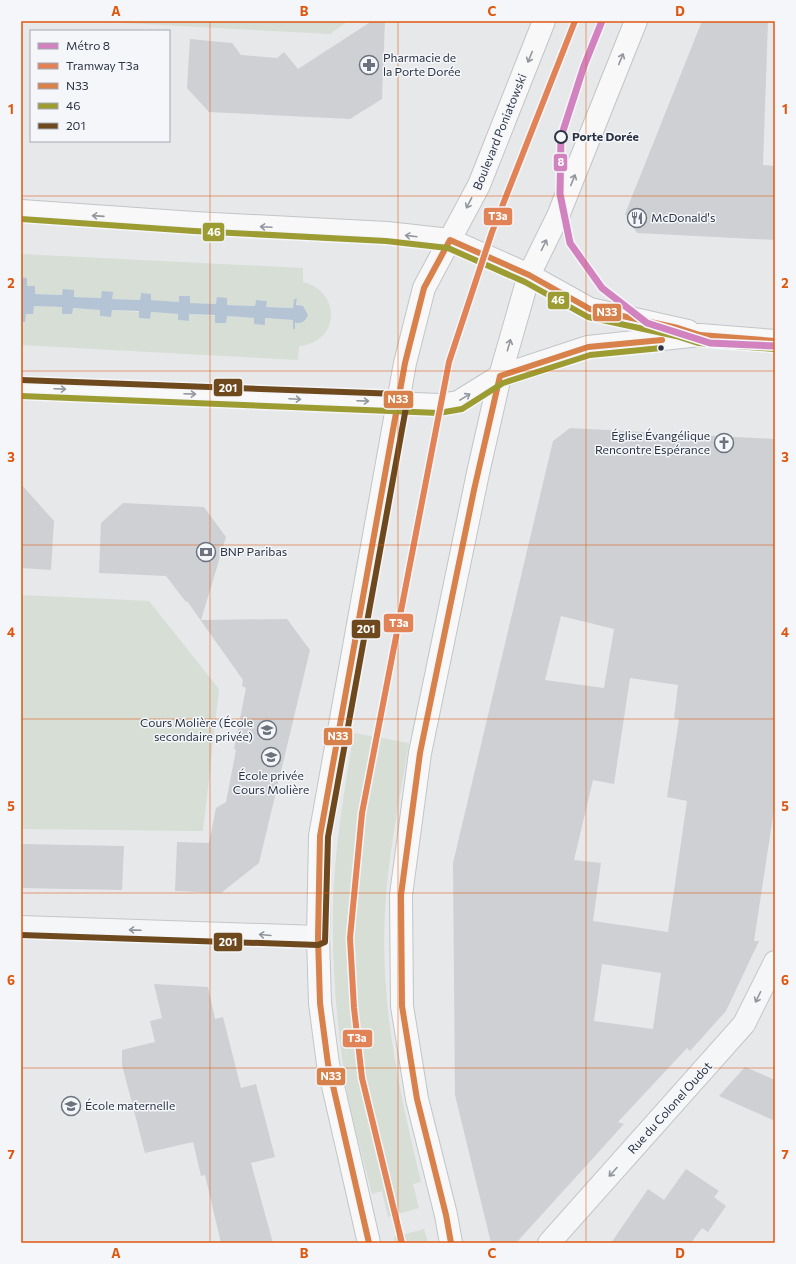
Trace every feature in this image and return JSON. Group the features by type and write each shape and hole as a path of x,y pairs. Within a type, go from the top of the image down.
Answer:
{"main road":[{"name":"Boulevard Poniatowski","path":"369,1243 328,1064 320,1003 318,937 320,836 405,363 424,288 479,185 544,21"},
{"path":"451,1243 446,1215 417,1100 402,1006 401,895 420,753 474,490 500,376 529,275 558,216 636,21"},
{"path":"21,211 217,224 387,233 450,240 529,275 590,310 678,328 700,335"},
{"path":"21,388 399,402 439,405 458,402 500,376 588,347 700,335 775,341"}],"street":[{"path":"21,927 318,937"},
{"name":"Rue du Colonel Oudot","path":"550,1243 744,1024 775,962"}],"shaded area":[{"path":"87,21 348,21 330,34"},
{"path":"21,254 303,268 303,282 316,287 325,296 330,306 331,316 329,327 322,336 313,343 299,346 298,360 21,345 21,322 25,322 25,314 34,306 62,307 62,314 72,308 100,310 100,316 111,317 112,310 139,312 139,318 149,319 150,312 178,314 178,320 188,321 189,314 216,316 216,323 226,323 226,316 254,318 265,325 265,318 293,320 293,328 295,328 297,300 294,300 294,308 266,307 266,301 256,300 255,306 227,305 227,298 217,298 217,304 190,303 190,296 179,296 179,302 151,300 140,294 140,300 112,299 102,291 102,298 73,297 63,290 63,295 34,294 27,286 27,278 21,277"},
{"path":"21,595 149,601 219,689 203,831 21,829"},
{"path":"354,733 409,743 389,868 385,911 384,946 385,981 393,1048 405,1114 421,1182 413,1184 419,1208 388,1217 382,1191 372,1194 351,1110 344,1075 335,987 333,916 335,868 343,800"},
{"path":"424,1229 428,1243 395,1243 394,1237"}],"water":[{"path":"21,277 27,278 27,286 35,286 35,294 62,295 63,289 74,290 74,297 101,298 102,291 113,292 112,299 140,300 141,293 151,294 151,300 179,302 179,296 190,296 190,303 216,304 217,297 227,298 227,305 255,306 256,300 267,301 266,307 293,308 294,299 297,299 296,305 303,306 308,315 303,322 295,323 295,329 293,329 293,320 265,318 265,325 254,324 254,318 227,316 226,323 215,323 215,315 189,314 189,321 178,320 178,314 151,312 150,319 139,318 139,311 112,310 111,317 100,316 100,310 73,308 72,314 62,314 62,307 34,306 33,314 26,314 25,322 21,322"}],"building":[{"path":"372,21 385,21 382,99 350,119 209,112 187,88 190,39 232,43 241,55 277,58 284,52 298,69"},
{"path":"702,21 768,21 763,165 775,166 775,240 637,233 625,214"},
{"path":"570,428 775,439 775,803 754,941 759,941 726,1011 690,1051 687,1048 618,1122 624,1124 516,1243 491,1243 455,1095 453,863 553,441","holes":["561,616 614,629 604,688 545,680","630,678 678,685 674,718 679,719 667,797 687,801 668,932 593,921 601,863 574,860 593,780 614,784","602,964 661,973 653,1029 594,1021"]},
{"path":"21,484 54,521 51,570 21,568"},
{"path":"123,503 204,507 226,537 201,620 287,619 310,650 259,863 221,893 175,891 177,842 209,843 216,808 226,802 236,750 234,749 246,688 242,686 243,680 187,601 186,602 166,576 99,573 101,523"},
{"path":"21,844 124,846 122,890 21,888"},
{"path":"154,984 208,987 215,1019 223,1017 241,1088 256,1084 275,1157 251,1163 273,1243 221,1243 205,1175 201,1176 193,1142 145,1153 122,1065 122,1050 155,1042 150,1021 162,1018"},
{"path":"745,1067 775,1080 775,1121 719,1096"},
{"path":"686,1169 719,1191 714,1197 726,1206 708,1232 702,1228 691,1243 611,1243 648,1189 664,1200"}],"metro line":[{"name":"8","path":"602,21 584,66 561,137 560,194 570,243 602,288 647,323 710,343 775,346"}],"tram line":[{"name":"T3a","path":"402,1243 362,1078 354,1008 350,938 362,813 449,362 492,232 575,21"}],"transit line":[{"name":"46","path":"21,219 194,231 386,241 448,248 525,282 588,317 676,336 698,343 774,349"},
{"name":"N33","path":"369,1243 328,1064 320,1003 318,937 320,836 405,363 424,288 450,240 529,275 590,309 678,328 700,335 775,341"},
{"name":"N33","path":"451,1243 446,1215 417,1099 402,1006 401,895 420,753 474,490 500,376 588,347 662,340"},
{"name":"46","path":"21,396 439,413 462,409 503,383 590,355 661,348"},
{"name":"201","path":"21,380 399,394 404,396 407,402 328,837 325,942 318,945 21,935"}],"place":[{"name":"Pharmacie de la Porte Dorée","path":"369,65"},
{"name":"Porte Dorée","path":"561,137"},
{"name":"McDonald's","path":"637,218"},
{"name":"Église Évangélique Rencontre Espérance","path":"724,443"},
{"name":"BNP Paribas","path":"206,552"},
{"name":"Cours Molière (École secondaire privée)","path":"267,730"},
{"name":"École privée Cours Molière","path":"271,757"},
{"name":"École maternelle","path":"71,1106"}]}
